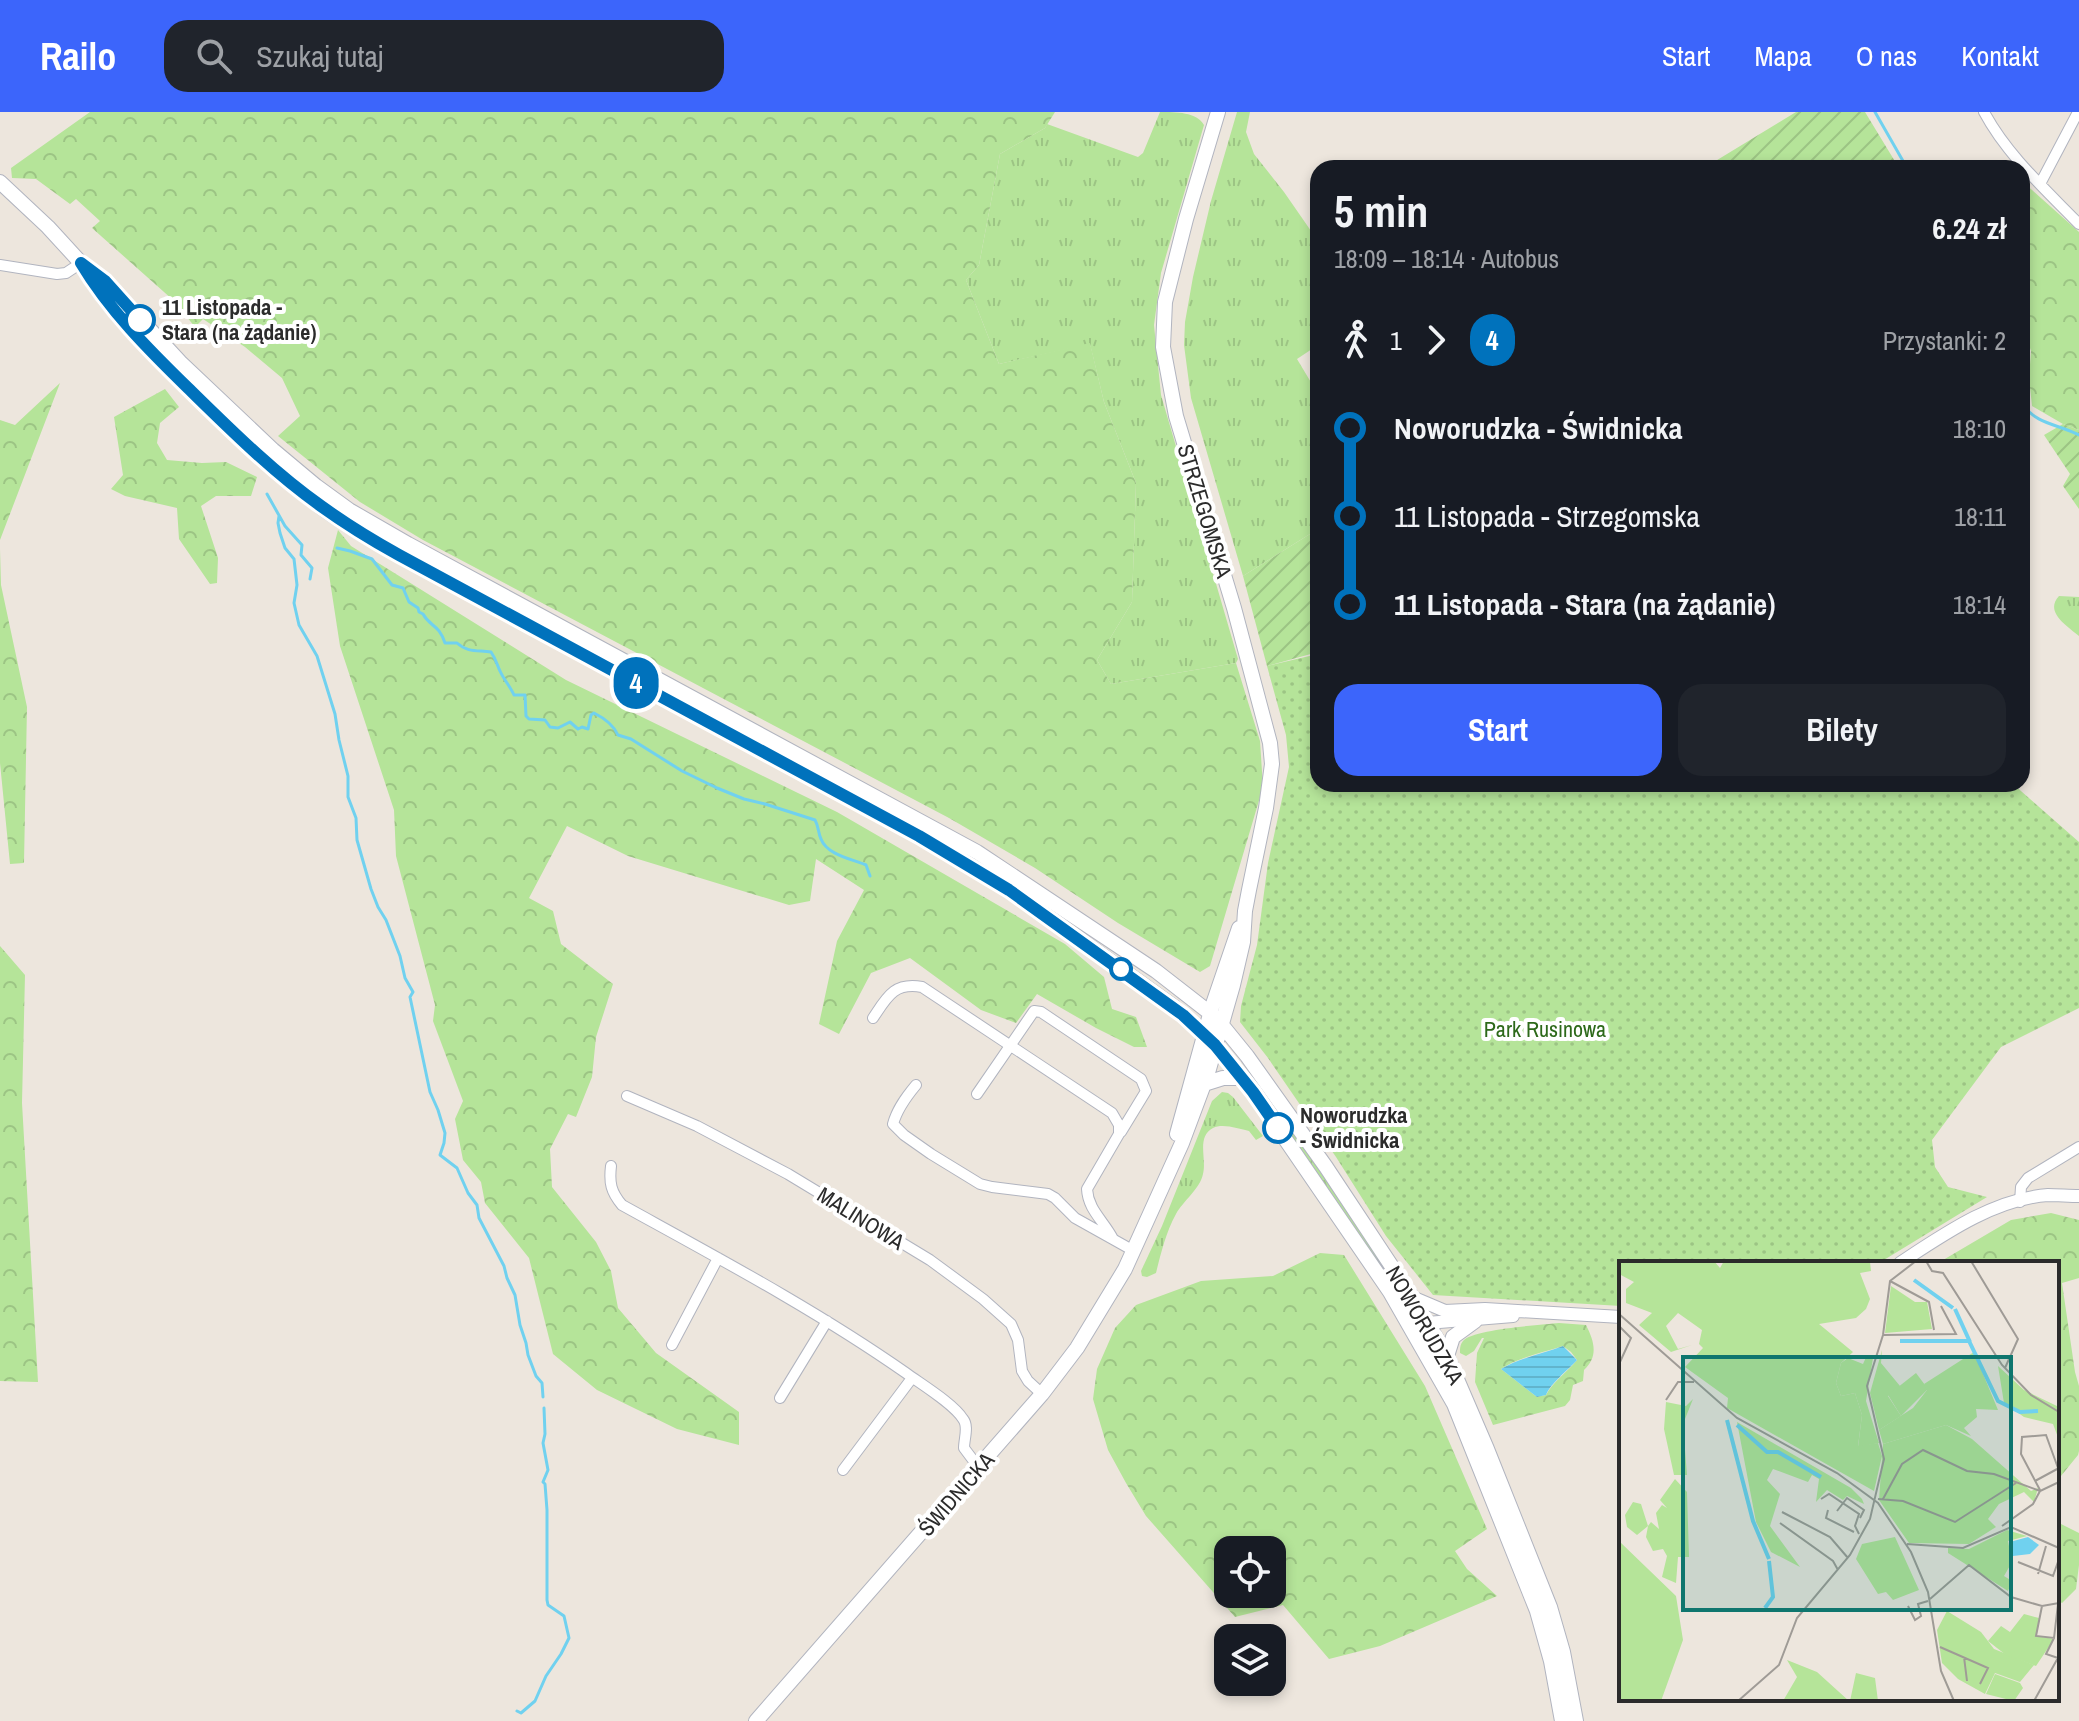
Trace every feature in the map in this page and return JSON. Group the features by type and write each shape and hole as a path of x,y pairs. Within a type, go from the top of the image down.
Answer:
{"main road":[{"name":"STRZEGOMSKA","path":"1216,1019 1218,988 1245,911 1272,764 1270,743 1222,565 1176,416 1163,347 1165,302 1218,112"},
{"path":"0,182 81,263"},
{"name":"NOWORUDZKA","path":"81,263 105,281 172,354 273,450 349,510 977,852 1111,940 1216,1019 1244,1051 1289,1114 1371,1234 1447,1356 1550,1607 1563,1652 1576,1721"},
{"name":"NOWORUDZKA","path":"81,263 103,297 168,369 276,470 329,512 399,555 951,853 1097,951 1174,1007 1210,1040 1241,1078 1403,1312 1454,1404 1537,1611 1551,1661 1562,1721"},
{"name":"STRZEGOMSKA","path":"1216,1019 1243,942 1245,911"},
{"path":"1189,996 1218,988"},
{"name":"ŚWIDNICKA","path":"1163,1185 1216,1019"},
{"name":"ŚWIDNICKA","path":"756,1721 1042,1394 1091,1325 1134,1251 1182,1143 1204,1084 1210,1040"},
{"path":"1204,1084 1223,1078 1241,1078"},
{"path":"1447,1356 1453,1337 1475,1321"}],"street":[{"path":"1984,112 1993,129 2018,160"},
{"path":"2040,184 2078,112"},
{"path":"2030,173 2079,224"},
{"path":"0,265 57,274 66,273 81,263"},
{"path":"873,1018 893,991 913,985 922,987 1112,1113 1119,1125 1119,1134"},
{"path":"977,1094 1034,1011 1041,1012 1141,1079 1146,1091 1087,1189 1094,1213 1113,1239"},
{"path":"916,1085 893,1124 904,1135 980,1184 1048,1194 1075,1218 1134,1251"},
{"name":"MALINOWA","path":"627,1096 697,1126 788,1174 930,1260 1011,1324 1018,1340 1022,1371 1042,1394"},
{"path":"2020,1202 2021,1187 2028,1178 2079,1147"},
{"path":"611,1166 610,1181 614,1195 622,1205 827,1321 912,1378 964,1419 964,1448 979,1468"},
{"path":"1903,1261 1971,1220 2000,1207 2046,1195 2079,1196"},
{"path":"672,1345 718,1258"},
{"path":"1412,1297 1445,1311 1485,1309 1619,1317"},
{"path":"1420,1342 1427,1323 1445,1311"},
{"path":"1403,1312 1427,1323 1511,1317 1521,1312"},
{"path":"780,1398 827,1321"},
{"path":"843,1470 912,1378"}],"green space":[{"path":"90,112 1055,112 1045,128 1000,154 979,265 966,280 999,364 1090,343 1104,402 1136,483 1132,602 1097,660 1111,684 1236,663 1260,741 1263,787 1210,966 1200,972 949,818 423,540 360,502 278,436 300,416 282,378 245,347 203,319 195,327 173,300 92,228 100,221 76,199 70,204 36,179 12,178 11,168"},
{"path":"1160,112 1191,115 1204,125 1161,273 1154,325 1161,395 1238,659 1236,663 1111,684 1097,660 1132,602 1136,483 1104,402 1090,344 999,364 966,280 979,265 1000,154 1047,124 1138,157 1143,153"},
{"path":"1237,112 1250,112 1246,132 1254,154 1310,229 1310,350 1297,359 1310,381 1310,534 1243,576 1191,398 1184,345 1193,277"},
{"path":"1796,112 1865,112 1894,160 1717,160"},
{"path":"2030,188 2079,232 2079,430 2032,406"},
{"path":"60,383 0,540 0,420 15,425"},
{"path":"165,389 179,407 160,423 157,443 167,460 226,462 257,477 251,496 216,496 201,506 218,558 217,583 210,584 179,539 177,508 125,496 111,489 123,475 114,417"},
{"path":"2063,424 2079,430 2079,509 2063,486 2070,474 2044,435"},
{"path":"338,530 351,546 566,680 837,812 1065,944 1104,977 1112,1009 1136,1017 1147,1047 1134,1047 1037,994 1016,1023 981,1010 910,958 871,973 839,1034 819,1024 837,941 864,890 816,859 810,901 789,905 628,856 567,826 529,898 553,911 561,944 613,984 596,1037 592,1077 576,1117 568,1114 550,1149 552,1187 596,1242 611,1271 618,1308 656,1353 739,1412 739,1445 677,1429 597,1390 553,1354 529,1258 485,1203 481,1182 463,1160 455,1119 463,1101 433,1021 435,1005 396,856 394,810 340,646 328,568"},
{"path":"1310,534 1310,654 1267,666 1243,576"},
{"path":"0,549 1,585 27,707 24,863 10,864 0,763"},
{"path":"2059,596 2079,597 2079,636 2056,613 2055,602"},
{"name":"Park Rusinowa","path":"1310,656 1310,792 2022,792 2079,842 2079,1008 2001,1047 1932,1140 1935,1167 1948,1187 1987,1197 1882,1261 1619,1261 1619,1306 1433,1295 1386,1236 1336,1157 1240,1022 1241,1006 1257,945 1268,863 1289,767 1286,735 1267,666"},
{"path":"0,946 25,975 22,1103 38,1382 0,1381"},
{"path":"1241,1063 1311,1156 1396,1283 1393,1284 1239,1065"},
{"path":"1222,1092 1233,1097 1263,1136 1256,1140 1249,1131 1226,1126 1208,1132 1203,1143 1201,1179 1172,1221 1156,1273 1142,1276 1141,1271 1212,1101"},
{"path":"2051,1213 2079,1220 2079,1278 2062,1283 2079,1386 2079,1451 2059,1476 2059,1261 1941,1261 2011,1220"},
{"path":"1320,1253 1344,1255 1425,1386 1487,1529 1455,1551 1467,1569 1497,1596 1380,1646 1329,1659 1286,1608 1286,1536 1214,1536 1214,1593 1146,1516 1108,1450 1093,1399 1097,1369 1115,1328 1136,1305 1201,1281 1273,1276"},
{"path":"1559,1323 1586,1325 1593,1343 1593,1354 1584,1370 1583,1381 1573,1385 1570,1400 1565,1406 1493,1425 1475,1382 1477,1353 1484,1338 1466,1356 1460,1353 1462,1342 1479,1333","holes":["1563,1346 1577,1360 1546,1395 1537,1397 1501,1369 1523,1358"]},
{"path":"2059,1523 2079,1533 2076,1589 2062,1603 2059,1601"},
{"path":"1227,1608 1271,1608 1235,1617"}],"water":[{"path":"1563,1346 1577,1360 1546,1395 1537,1397 1501,1369 1523,1359"}],"waterway":[{"path":"1875,112 1902,160"},
{"path":"2030,413 2079,435"},
{"path":"267,494 285,526 302,545 301,555 312,568 310,579"},
{"path":"279,516 285,548 294,559 297,585 294,603 299,625 317,656 335,714 348,776 348,797 356,818 357,840 371,889 413,992 410,997 430,1092 445,1133 440,1155 457,1168 504,1266 515,1295 528,1355 542,1383 543,1397"},
{"path":"337,548 372,559 392,585 403,588 409,602 437,629 445,643 491,652 514,695 525,695 526,716 529,719 545,720 550,727 558,728 570,722 578,729 588,729 594,713 608,722 618,735 631,739 682,771 717,788 815,820 824,844 834,853 866,865 870,876"},
{"path":"517,1711 521,1713 535,1701 569,1638 564,1616 548,1605 547,1600 547,1510 543,1482 548,1470 543,1443 544,1408"}],"bus line":[{"name":"4","path":"140,320 105,281 81,263 95,287 168,369 318,505 399,555 951,853 1009,890 1174,1007 1215,1045 1278,1128"}],"place":[{"name":"11 Listopada - Stara (na żądanie)","path":"140,320"},
{"name":"Noworudzka - Świdnicka","path":"1278,1128"}]}
